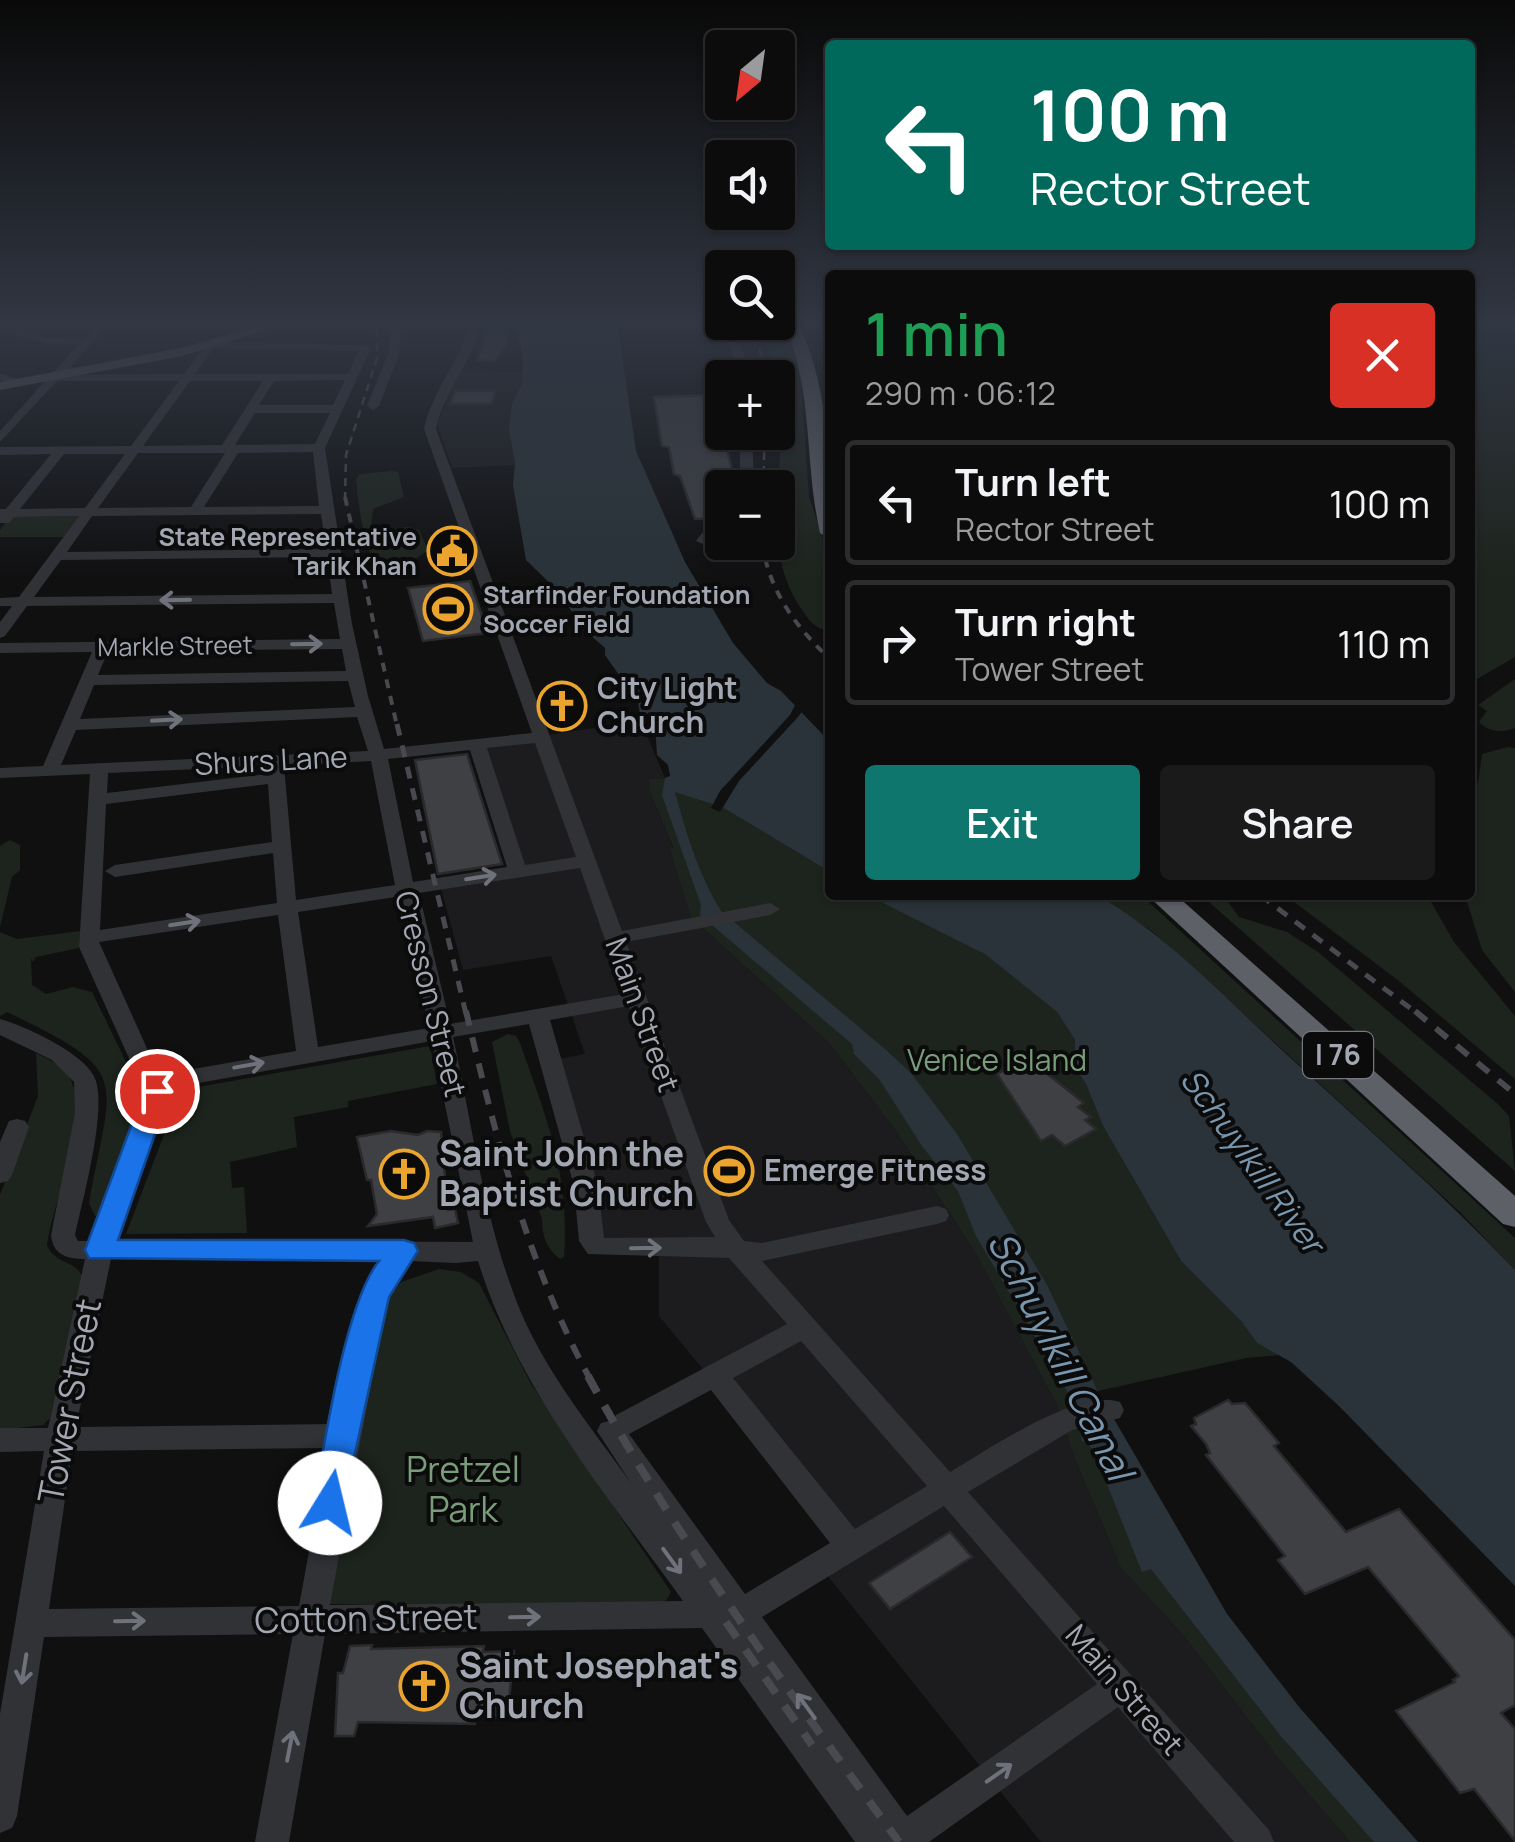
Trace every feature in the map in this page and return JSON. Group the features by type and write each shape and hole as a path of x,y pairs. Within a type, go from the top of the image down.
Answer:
{"highway":[{"path":"813,407 818,488 825,514"},
{"name":"I 76","path":"1166,900 1515,1215"},
{"name":"I 76","path":"1188,900 1515,1191"}],"street":[{"path":"0,438 28,407"},
{"path":"0,632 166,407"},
{"name":"Main Street","path":"437,407 429,426 718,1222 805,1327 1258,1842"},
{"path":"0,451 62,450 134,450 230,449 319,448 337,408 251,409 230,449 195,511"},
{"name":"Cresson Street","path":"319,448 356,676 407,889 412,896 487,1250 502,1302 520,1338 605,1435 911,1835"},
{"path":"0,525 5,513 62,450"},
{"path":"5,513 327,510"},
{"path":"56,556 335,553"},
{"path":"0,602 342,598"},
{"name":"Markle Street","path":"0,648 350,644"},
{"path":"50,771 102,647"},
{"path":"88,680 356,676"},
{"path":"69,725 365,712"},
{"name":"Shurs Lane","path":"0,773 99,768 274,769 542,737"},
{"path":"477,744 518,872"},
{"path":"99,768 89,938 94,959 154,1083 637,998"},
{"path":"97,800 274,769 308,1055"},
{"path":"115,871 281,846"},
{"path":"89,938 586,861"},
{"path":"614,938 770,909"},
{"path":"538,1016 586,1186 592,1240 597,1247 771,1250 938,1215"},
{"path":"0,1026 60,1055 85,1080 87,1112 64,1243 72,1250 455,1254 487,1250"},
{"name":"Tower Street","path":"0,1816 61,1436 100,1250 156,1100 154,1083"},
{"path":"0,1176 17,1126"},
{"path":"272,1842 342,1436 374,1297 384,1276 404,1251"},
{"path":"605,1435 805,1327"},
{"path":"715,1375 852,1548"},
{"path":"748,1609 1039,1434 1072,1419 1110,1410"},
{"name":"Cresson Street","path":"605,1435 876,1842"},
{"path":"0,1440 61,1436 342,1436"},
{"name":"Cotton Street","path":"32,1623 700,1615"},
{"path":"911,1835 1121,1686"}],"shaded area":[{"path":"444,407 512,407 515,465 452,468 437,423"},
{"path":"641,721 665,778 651,779 650,792 673,848 691,917 830,1044 896,1131 975,1252 1057,1405 1074,1457 1121,1568 1184,1636 1283,1764 1350,1842 1041,1842 823,1570 854,1552 659,1316 659,1246 598,1244 555,1060 585,1054 551,956 463,970 440,885 518,872 480,745"}],"green space":[{"path":"795,407 803,407 809,497 825,545 825,628 821,629 800,607 787,581 782,560 795,560 795,470 779,470 780,450 795,450"},
{"path":"1475,407 1515,407 1515,657 1475,680"},
{"path":"398,472 404,497 373,509 371,527 377,531 408,527 419,530 428,550 410,563 409,573 390,578 381,571 368,548 356,479 360,474"},
{"path":"79,516 64,537 0,537 0,530 10,517"},
{"path":"1515,679 1515,728 1487,728 1479,722 1487,711 1478,705"},
{"path":"1515,748 1515,992 1482,950 1467,900 1475,900 1475,784 1482,754"},
{"name":"Venice Island","path":"665,778 672,789 722,807 825,869 825,900 877,900 986,954 1057,1012 1075,1040 1074,1066 1103,1126 1181,1261 1241,1321 1257,1343 1280,1355 1246,1358 1098,1391 1227,1614 1299,1707 1418,1842 1350,1842 1283,1764 1184,1636 1121,1568 1074,1457 1057,1405 975,1252 896,1131 830,1044 691,917 670,849 673,847 650,792 650,779"},
{"path":"10,840 20,845 20,870 12,877 0,927 0,846"},
{"path":"1105,900 1146,900 1515,1238 1515,1270 1461,1213 1153,932"},
{"path":"1207,900 1227,900 1239,917 1287,932 1318,952 1499,1105 1509,1116 1515,1171"},
{"path":"1292,900 1430,900 1454,942 1515,1016 1515,1079 1399,981"},
{"path":"80,931 79,948 36,957 33,962 31,958 32,985 46,994 73,987 92,992 142,1095 101,1212 95,1216 89,1203 104,1127 104,1082 95,1065 77,1049 7,1012 0,1016 0,932 17,939"},
{"path":"508,1034 516,1036 520,1043 560,1173 565,1227 564,1257 560,1259 546,1241 542,1219 510,1131 492,1042"},
{"path":"430,1046 437,1084 348,1101 348,1107 294,1117 297,1147 230,1162 232,1188 244,1187 247,1233 126,1234 181,1090"},
{"path":"36,1053 62,1068 75,1092 77,1112 70,1158 47,1245 54,1256 75,1267 82,1276 50,1418 43,1425 0,1430 0,1195 38,1096"},
{"name":"Pretzel Park","path":"439,1269 461,1272 479,1283 531,1384 671,1592 664,1604 329,1604 383,1306 401,1282"}],"water":[{"name":"Schuylkill Canal","path":"512,407 630,407 636,451 685,562 733,643 767,683 781,691 825,737 825,869 722,807 675,792 713,898 721,911 911,1073 957,1134 1047,1285 1097,1390 1227,1614 1299,1707 1418,1842 1374,1842 1280,1735 1151,1569 1142,1572 1093,1449 1082,1441 1071,1398 976,1236 958,1191 922,1146 879,1079 854,1054 852,1044 700,915 701,905 662,795 665,778 670,776 668,765 657,755 655,724 640,715 638,702 605,655 605,648 581,627 561,594 526,560 513,485 515,463 509,430"},
{"name":"Schuylkill River","path":"877,900 1105,900 1194,967 1515,1270 1515,1586 1339,1406 1291,1362 1257,1343 1241,1321 1181,1261 1103,1126 1074,1066 1075,1040 1057,1012 985,954"}],"pier":[{"path":"797,701 804,709 798,717 739,781 720,812 711,808 720,791 790,715"}],"building":[{"path":"656,407 705,407 705,450 727,450 732,470 705,470 705,519 695,519 680,476 674,474 669,447 662,446"},
{"name":"Starfinder Foundation Soccer Field","path":"470,581 488,633 423,641 408,588"},
{"path":"467,754 502,864 438,874 415,760"},
{"path":"1024,1060 1084,1103 1078,1107 1091,1117 1085,1120 1096,1129 1065,1146 1052,1135 1041,1141 997,1074"},
{"name":"Saint John the Baptist Church","path":"391,1131 418,1135 441,1132 448,1210 455,1209 458,1223 435,1228 433,1217 368,1226 377,1214 357,1137"},
{"path":"1228,1400 1232,1404 1245,1403 1279,1443 1274,1446 1346,1532 1399,1509 1515,1640 1515,1705 1501,1713 1515,1729 1515,1841 1474,1789 1460,1793 1396,1711 1455,1682 1459,1676 1368,1567 1305,1594 1278,1560 1285,1556 1206,1455 1210,1453 1206,1444 1191,1426 1196,1424 1194,1418"},
{"path":"950,1532 972,1557 890,1609 869,1583"},
{"name":"Saint Josephat's Church","path":"372,1645 371,1649 484,1646 483,1652 514,1651 507,1718 475,1718 475,1724 358,1722 354,1736 335,1736 338,1673 343,1673 350,1646"}],"railway":[{"path":"345,497 346,455 361,407"},
{"path":"764,450 764,470"},
{"path":"345,497 397,726"},
{"path":"765,560 777,592 825,654"},
{"path":"397,724 466,1014"},
{"path":"1267,900 1418,1014"},
{"path":"466,1011 502,1153 531,1245 590,1379"},
{"path":"1415,1011 1515,1094"},
{"path":"588,1376 697,1556 899,1842"},
{"path":"726,1622 812,1745"}],"place":[{"name":"State Representative Tarik Khan","path":"452,551"},
{"name":"Starfinder Foundation Soccer Field","path":"448,609"},
{"name":"City Light Church","path":"562,706"},
{"name":"Emerge Fitness","path":"729,1171"},
{"name":"Saint John the Baptist Church","path":"404,1174"},
{"name":"Saint Josephat's Church","path":"424,1686"}],"route":[{"path":"157,1091 100,1250 404,1251 389,1268 374,1297 330,1503"}]}
